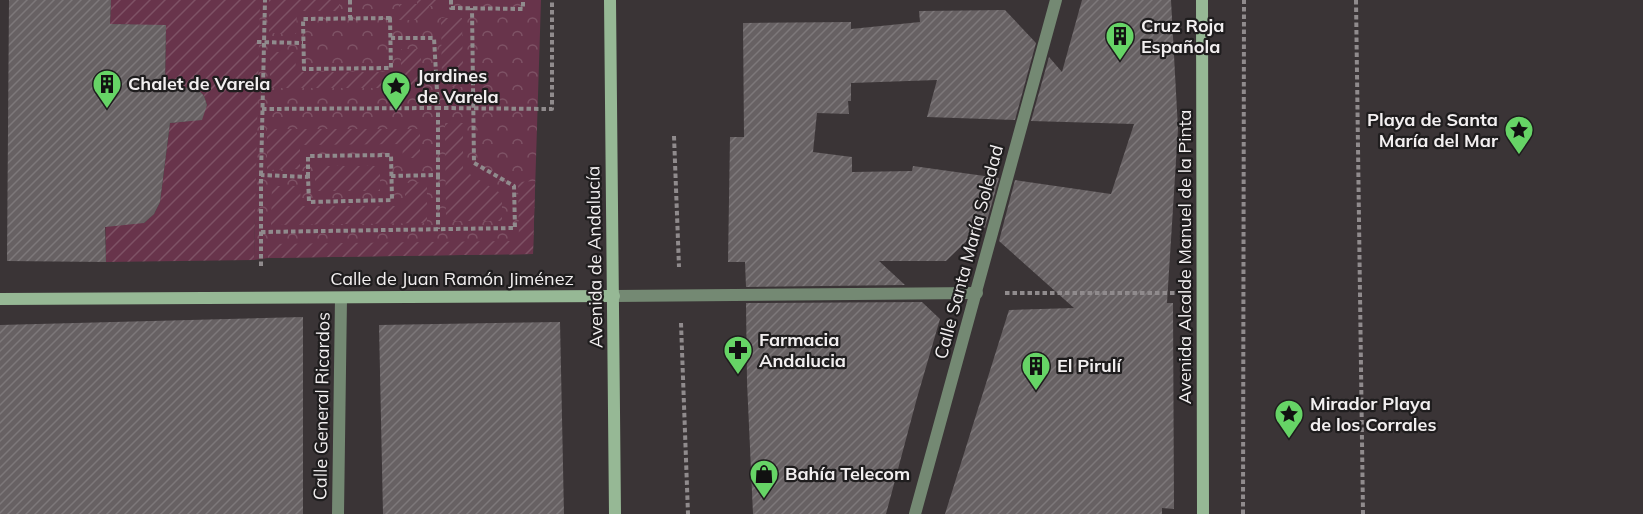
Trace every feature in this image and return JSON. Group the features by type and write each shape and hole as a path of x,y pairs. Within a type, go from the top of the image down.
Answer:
{"street":[{"name":"Avenida de Andalucía","path":"610,0 615,514"},
{"name":"Calle Santa María Soledad","path":"915,514 1056,0"},
{"name":"Avenida Alcalde Manuel de la Pinta","path":"1202,0 1203,514"},
{"name":"Calle de Juan Ramón Jiménez","path":"0,299 977,293"},
{"name":"Calle General Ricardos","path":"338,514 341,298"}],"path":[{"path":"261,266 265,0"},
{"path":"350,0 350,18"},
{"path":"451,0 451,8 523,9 523,0"},
{"path":"262,109 552,108 552,0"},
{"path":"1243,514 1244,0"},
{"path":"1356,0 1363,514"},
{"path":"261,232 515,228 514,186 474,164 472,8"},
{"path":"350,18 390,18 391,68 304,69 303,19 350,18"},
{"path":"391,38 434,38 438,108 438,229"},
{"path":"257,42 303,43"},
{"path":"391,155 392,200 309,202 308,177 308,156 391,155"},
{"path":"261,175 308,177"},
{"path":"392,176 438,176"},
{"path":"977,293 1203,293"}],"green space":[{"path":"111,0 260,0 254,260 106,262 105,205 144,223 154,214 160,202 170,123 197,120 207,105 204,96 197,88 165,87 166,26 110,24"},
{"name":"Jardines de Varela","path":"258,0 541,0 533,254 254,260"},
{"path":"269,0 339,0 339,11 297,11 296,34 269,33"},
{"path":"417,0 439,0 439,6 429,6 429,20 399,20 399,4 417,4"},
{"path":"441,18 462,18 463,87 442,87"},
{"path":"401,49 421,49 421,88 270,88 270,52 295,52 296,72 401,72"},
{"path":"445,123 463,123 463,170 502,194 502,221 446,221"},
{"path":"267,129 420,129 420,158 403,158 402,144 300,145 300,169 267,170"},
{"path":"315,166 380,166 380,191 315,191"},
{"path":"535,181 533,254 268,258 267,244 519,241 518,182"},
{"path":"427,182 427,223 271,225 272,186 300,186 301,206 405,206 405,183"}],"building":[{"name":"Chalet de Varela","path":"9,0 111,0 110,24 166,25 165,87 197,88 204,96 207,105 202,120 170,123 160,202 154,214 144,223 105,227 106,262 7,261"},
{"path":"1082,0 1171,0 1178,129 1167,303 1173,303 1174,509 1162,508 1162,514 945,514 1009,310 1074,308 999,241 1015,180 1111,194 1134,124 1031,121 1049,57 1062,72"},
{"path":"1005,10 1036,43 1015,120 927,117 937,80 851,83 851,101 848,101 849,114 817,113 813,152 852,157 852,172 912,171 913,166 999,178 985,228 982,226 946,261 879,261 905,285 746,287 745,262 728,262 730,137 744,137 743,23 851,22 851,29 920,22 919,11"},
{"path":"922,302 940,319 886,514 753,514 746,303"},
{"path":"303,317 303,514 0,514 0,325"},
{"path":"560,322 564,514 383,514 379,325"}],"place":[{"name":"Cruz Roja Española","path":"1120,62"},
{"name":"Chalet de Varela","path":"107,110"},
{"name":"Jardines de Varela","path":"396,112"},
{"name":"Playa de Santa María del Mar","path":"1519,156"},
{"name":"Farmacia Andalucia","path":"738,376"},
{"name":"El Pirulí","path":"1036,392"},
{"name":"Mirador Playa de los Corrales","path":"1289,440"},
{"name":"Bahía Telecom","path":"764,500"}]}
